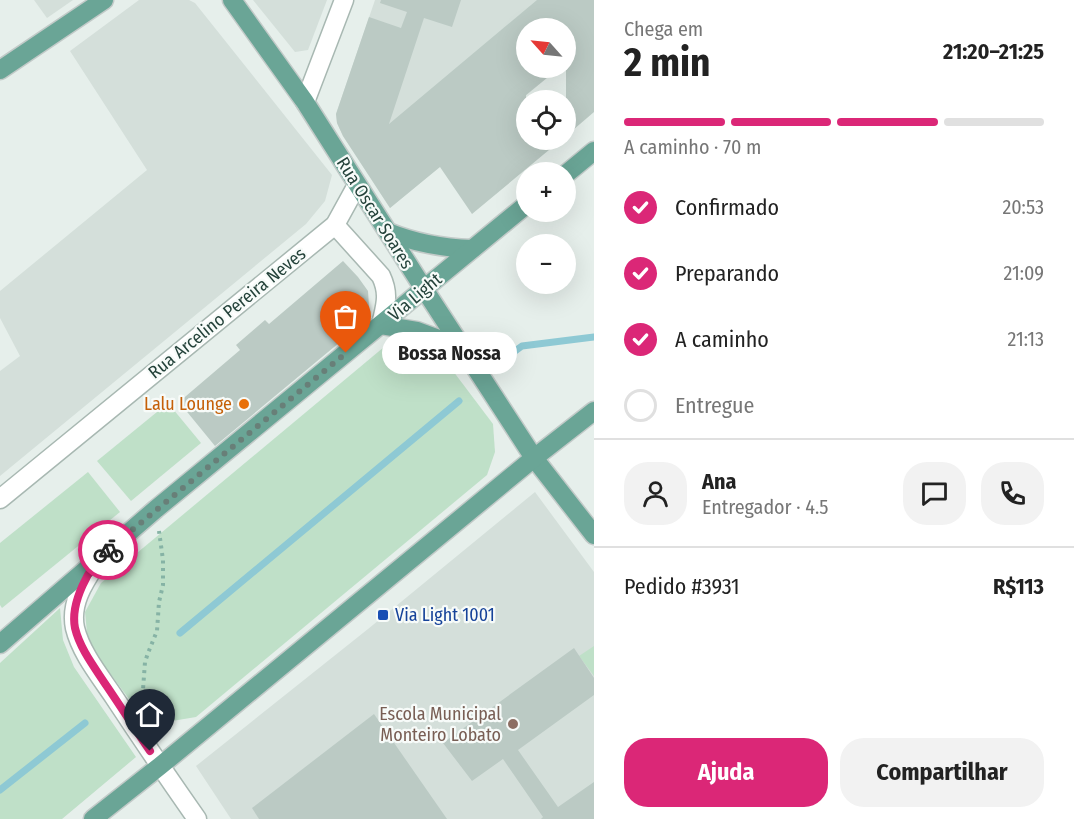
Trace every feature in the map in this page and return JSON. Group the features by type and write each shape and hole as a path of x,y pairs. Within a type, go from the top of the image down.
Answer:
{"main road":[{"path":"0,70 104,0"},
{"name":"Rua Oscar Soares","path":"232,0 304,102 534,458 594,535"},
{"path":"576,166 594,151"},
{"name":"Via Light","path":"0,644 156,509 516,213"},
{"path":"388,232 431,245 472,249"},
{"path":"381,325 417,331 463,348"},
{"path":"93,819 594,411"}],"street":[{"path":"304,102 344,0"},
{"name":"Rua Arcelino Pereira Neves","path":"0,499 336,225 357,184"},
{"path":"336,225 381,276 387,295 381,325"},
{"path":"102,555 83,584 75,607 75,628 80,642 130,722 197,819"}],"path":[{"path":"130,722 142,707 145,662 156,631 163,585 163,560 156,509"}],"shaded area":[{"path":"34,0 73,0 47,18"},
{"path":"139,0 189,0 195,3 332,175 325,201 306,224 0,476 0,371 20,356 0,318 0,291 147,170 70,51"},
{"path":"253,0 327,0 308,50 295,52"},
{"path":"375,0 594,0 594,38 576,53 576,18 516,18 516,78 547,78 532,90 516,90 516,104 390,208 343,136 336,114"},
{"path":"535,492 594,572 594,819 231,819 196,766"}],"green space":[{"path":"384,347 422,348 444,359 493,424 495,452 487,475 196,717 166,722 135,707 88,644 85,612 101,583"},
{"path":"168,403 201,443 131,501 97,461"},
{"path":"88,472 120,512 2,608 0,605 0,543"},
{"path":"60,608 63,640 74,667 136,757 62,819 0,819 0,663"},
{"path":"594,646 594,676 579,656"}],"building":[{"path":"381,0 461,0 452,27 424,18 389,124 537,0 594,0 594,112 576,127 576,90 566,90 566,78 576,78 576,18 516,18 516,78 547,78 532,90 516,90 516,150 549,150 535,162 516,162 516,177 472,214 440,167 390,208 343,136 336,114 369,17 401,28 407,12 380,3"},
{"path":"343,261 368,291 369,306 363,323 215,446 179,402 240,350 236,345 265,320 269,324"},
{"path":"574,648 594,678 594,695 518,750 558,807 594,782 594,819 541,819 543,817 503,759 472,781 443,743"},
{"path":"374,714 447,819 259,819 252,808"}],"waterway":[{"path":"504,359 522,346 594,337"},
{"path":"180,633 459,401"},
{"path":"0,790 85,723"}],"way so far":[{"path":"108,550 346,353"}],"place":[{"name":"Bossa Nossa","path":"346,353"},
{"name":"Lalu Lounge","path":"244,404"},
{"name":"Via Light 1001","path":"383,615"},
{"name":"Escola Municipal Monteiro Lobato","path":"513,724"}],"route":[{"path":"108,550 102,555 79,593 75,607 75,628 89,659 150,751"}]}
